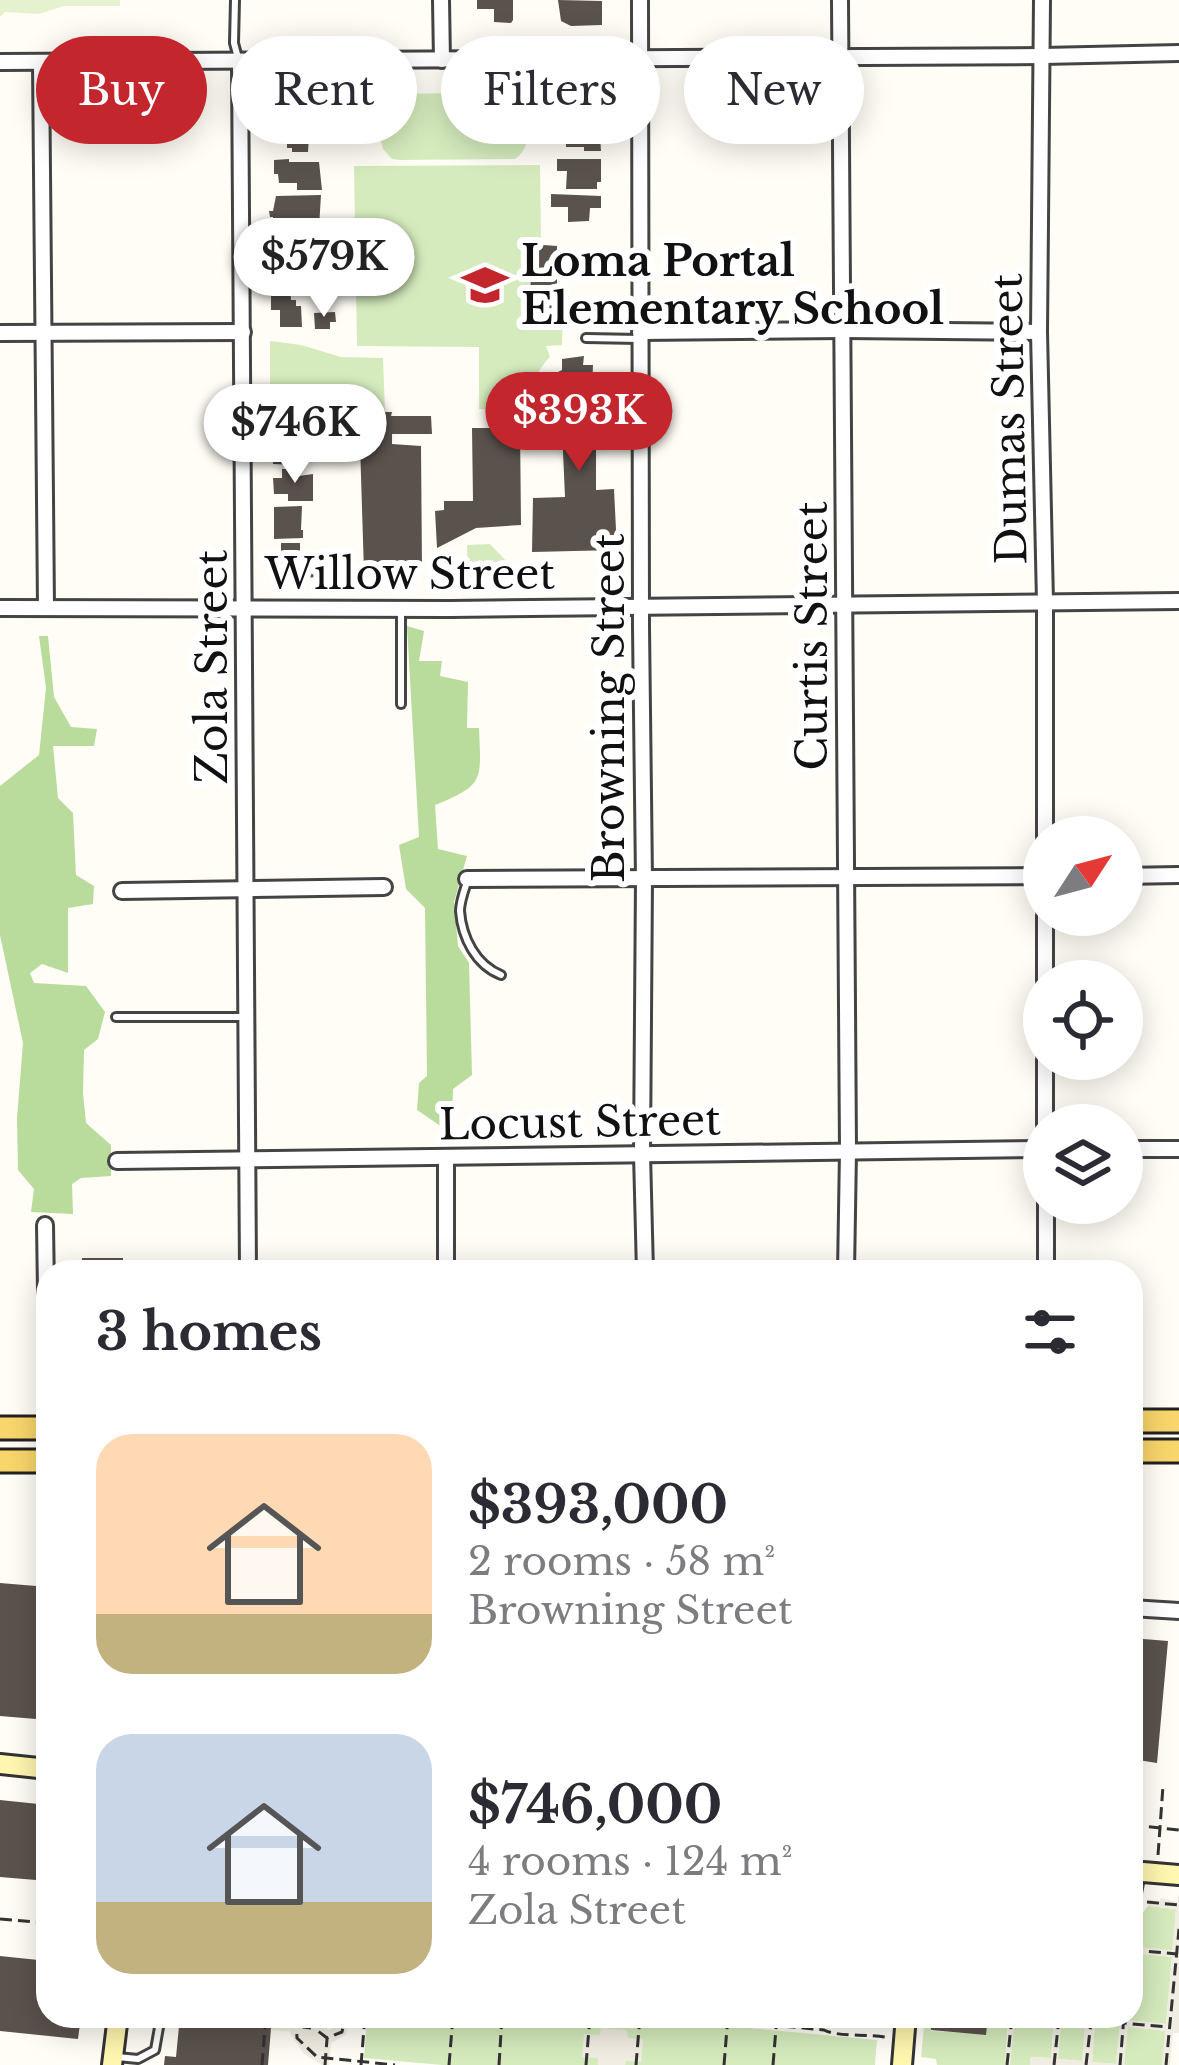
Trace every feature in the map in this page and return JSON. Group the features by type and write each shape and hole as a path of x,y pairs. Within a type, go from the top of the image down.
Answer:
{"main road":[{"path":"1143,1420 1179,1420"},
{"path":"0,1428 36,1426"},
{"path":"1143,1451 1179,1450"},
{"path":"0,1461 36,1461"}],"street":[{"path":"441,0 442,36"},
{"name":"Browning Street","path":"640,0 640,36"},
{"name":"Curtis Street","path":"840,0 841,36"},
{"name":"Dumas Street","path":"1042,0 1039,332 1045,816"},
{"path":"864,56 1179,52"},
{"path":"0,62 36,62"},
{"path":"42,144 46,608"},
{"name":"Zola Street","path":"241,144 248,1260"},
{"name":"Browning Street","path":"640,144 645,1260"},
{"name":"Curtis Street","path":"842,144 846,1260"},
{"path":"640,335 844,329 1039,332"},
{"path":"0,333 243,332"},
{"name":"Willow Street","path":"0,608 1179,601"},
{"path":"1143,876 1179,875"},
{"path":"467,879 1023,876"},
{"path":"122,891 384,886"},
{"path":"1143,1149 1179,1149"},
{"name":"Locust Street","path":"117,1161 1023,1150"},
{"path":"446,1157 446,1260"},
{"path":"1046,1224 1046,1260"},
{"path":"45,1225 46,1260"},
{"path":"1143,1609 1179,1611"},
{"path":"0,1764 36,1767"},
{"path":"1143,1872 1179,1876"},
{"path":"113,2061 117,2028"},
{"path":"902,2065 905,2028"}],"lane":[{"path":"234,36 235,0"},
{"path":"586,338 640,335"},
{"path":"400,704 401,609"},
{"path":"467,879 460,909 470,946 487,969 501,975"},
{"path":"116,1017 246,1016"},
{"path":"113,2061 138,2059 155,2050 159,2028"}],"path":[{"path":"1158,1855 1163,1786"},
{"path":"1143,1827 1179,1830"},
{"path":"1146,1902 1179,1906"},
{"path":"0,1919 36,1922"},
{"path":"1166,2065 1179,1929"},
{"path":"1143,1951 1177,1954"},
{"path":"1143,2022 1169,2027"},
{"path":"262,2065 265,2028"},
{"path":"296,2028 300,2044 325,2062 395,2065"},
{"path":"314,2028 327,2038 344,2028"},
{"path":"361,2064 364,2028"},
{"path":"449,2065 452,2028"},
{"path":"499,2065 501,2028"},
{"path":"586,2065 589,2028"},
{"path":"636,2065 639,2028"},
{"path":"724,2065 727,2028"},
{"path":"773,2065 776,2028"},
{"path":"805,2028 834,2035 886,2037"},
{"path":"1007,2065 1011,2028"},
{"path":"1054,2065 1058,2028"},
{"path":"1086,2065 1090,2028"},
{"path":"1120,2065 1123,2028"},
{"path":"325,2062 327,2038"}],"green space":[{"path":"0,0 120,0 120,6 64,6 39,14 5,12 0,17"},
{"path":"441,93 441,144 526,144 521,154 515,159 392,159 382,144 417,144 417,94"},
{"path":"540,165 541,245 530,245 531,309 563,310 562,345 546,346 550,357 536,383 551,410 479,409 479,347 357,346 354,166"},
{"path":"270,341 341,357 383,358 385,412 359,413 359,428 270,431"},
{"path":"490,544 507,562 508,578 468,577 467,545"},
{"path":"407,626 424,631 419,661 442,661 440,676 468,682 467,728 479,728 476,778 463,792 435,805 438,849 467,856 454,902 458,946 469,963 472,1075 453,1089 452,1124 445,1129 417,1110 419,1083 427,1076 425,908 406,889 399,845 419,837"},
{"path":"39,636 48,636 54,697 71,727 97,729 94,746 53,746 58,798 73,813 76,875 94,886 93,904 68,908 68,973 42,964 30,973 34,983 86,986 105,1012 98,1039 84,1050 83,1093 86,1123 111,1145 111,1176 81,1178 72,1184 73,1214 31,1212 34,1189 18,1170 23,1043 0,935 0,786 39,755 46,688"},
{"path":"1148,1906 1176,1909 1173,1951 1143,1948 1143,1913"},
{"path":"1143,1954 1172,1957 1166,2024 1143,2022"},
{"path":"366,2028 750,2028 877,2040 875,2065 442,2065 364,2058"},
{"path":"924,2028 985,2034 986,2028 1007,2028 1005,2065 937,2065 936,2059 921,2057"},
{"path":"1013,2028 1053,2028 1051,2058 1031,2057 1030,2065 1010,2065"},
{"path":"1060,2028 1085,2028 1082,2061 1058,2059"},
{"path":"1095,2028 1120,2028 1116,2064 1092,2062"},
{"path":"1127,2028 1166,2031 1162,2065 1124,2065"}],"shaded area":[{"path":"1179,1892 1179,2033 1173,2033 1170,2065 1162,2065 1165,2031 1137,2028 1143,2028 1143,2022 1166,2024 1172,1957 1143,1954 1143,1948 1172,1950 1176,1909 1148,1906 1150,1900 1177,1902"},
{"path":"347,2028 346,2035 331,2043 329,2065 303,2053 289,2031 271,2030"},
{"path":"601,2028 627,2030 628,2038 643,2039 641,2062 598,2065 598,2058 582,2057 584,2034 600,2035"},
{"path":"1008,2028 1014,2028 1010,2065 1005,2065"},
{"path":"1053,2028 1061,2028 1058,2059 1082,2061 1085,2028 1095,2028 1092,2062 1116,2064 1120,2028 1128,2028 1127,2065 1030,2065 1030,2057 1051,2058"}],"building":[{"path":"477,0 513,0 513,20 494,22 494,9 477,9"},
{"path":"558,0 602,1 602,25 571,26 561,21"},
{"path":"287,144 309,144 308,152 287,148"},
{"path":"601,144 601,151 584,151 584,147 566,147"},
{"path":"557,159 601,159 597,189 566,189 567,171 557,171"},
{"path":"274,160 319,162 322,190 297,190 297,183 279,183"},
{"path":"551,194 601,196 601,208 590,208 589,221 568,222 568,207 551,207"},
{"path":"321,195 319,227 273,225 269,211 273,211 276,196"},
{"path":"268,234 312,236 312,253 320,253 320,265 275,266 275,251 282,246 268,246"},
{"path":"530,244 557,246 557,309 531,309"},
{"path":"271,274 289,274 291,300 301,306 302,327 280,327 280,310 271,310"},
{"path":"335,312 336,322 330,322 330,329 315,329 314,313"},
{"path":"584,356 583,365 593,365 592,390 615,390 615,439 596,439 596,490 614,489 617,550 532,552 533,498 565,497 562,429 603,427 604,411 560,410 561,393 553,382 562,370 562,359"},
{"path":"359,412 431,416 432,434 392,434 392,444 421,446 422,570 364,572"},
{"path":"472,428 520,428 521,525 476,528 437,548 435,511 444,510 444,501 473,501"},
{"path":"274,433 307,433 307,444 298,444 297,465 273,464"},
{"path":"282,469 292,469 292,477 313,474 313,501 288,501 288,494 274,494 273,478 282,478"},
{"path":"302,506 303,538 274,539 274,507"},
{"path":"281,543 300,543 300,560 336,559 336,577 275,578"},
{"path":"0,1583 36,1586 36,1719 0,1716"},
{"path":"1143,1639 1168,1641 1157,1763 1143,1761"},
{"path":"0,1800 36,1804 36,1880 0,1877"},
{"path":"0,1956 36,1960 36,2028 79,2028 78,2039 0,2031"},
{"path":"179,2028 271,2028 268,2065 164,2065 165,2056 176,2057"},
{"path":"931,2028 987,2028 986,2035"}],"place":[{"name":"Loma Portal Elementary School","path":"485,285"}]}
